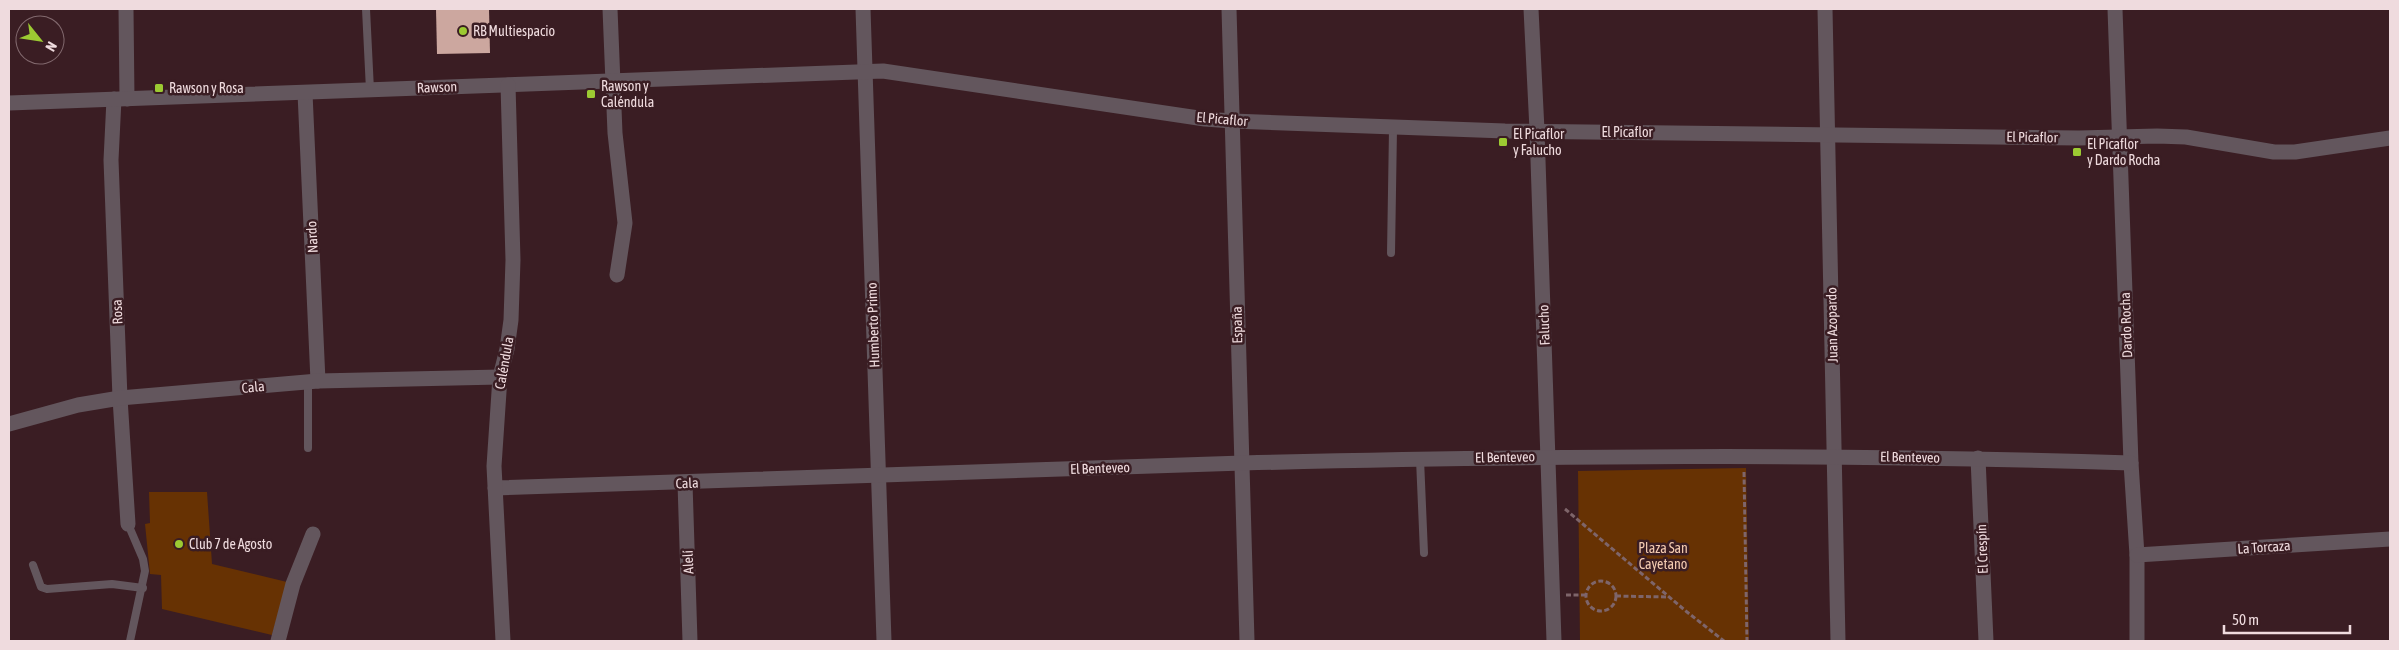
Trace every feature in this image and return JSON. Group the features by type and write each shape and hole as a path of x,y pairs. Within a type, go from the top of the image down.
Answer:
{"street":[{"name":"Rosa","path":"126,9 121,99 111,160 120,398 128,524"},
{"path":"610,9 616,133 625,223 617,275"},
{"name":"Humberto Primo","path":"863,9 884,641"},
{"name":"España","path":"1229,9 1247,641"},
{"name":"Falucho","path":"1531,9 1538,130 1554,641"},
{"name":"Juan Azopardo","path":"1825,9 1838,641"},
{"name":"Dardo Rocha","path":"2115,9 2131,463 2137,555 2137,641"},
{"name":"Rawson","path":"9,103 864,70"},
{"name":"El Picaflor","path":"864,70 898,72 1195,117 1393,129 2186,138 2274,152 2295,152 2390,138"},
{"name":"Caléndula","path":"502,641 495,488 495,440 500,377 507,349 511,320 513,260 508,84"},
{"name":"Nardo","path":"305,93 313,382"},
{"name":"Cala","path":"9,424 78,405 120,398 313,382 500,377"},
{"name":"El Benteveo","path":"878,475 1241,463 1548,456 1835,456 2131,463"},
{"name":"El Crespín","path":"1978,458 1986,641"},
{"name":"Cala","path":"495,488 878,475"},
{"name":"Alelí","path":"685,483 690,641"},
{"path":"278,641 293,584 313,534"},
{"name":"La Torcaza","path":"2137,555 2390,539"}],"lane":[{"path":"366,9 370,90"},
{"path":"1391,253 1393,129"},
{"path":"308,448 313,382"},
{"path":"1420,459 1424,553"},
{"path":"128,524 143,559 145,571 143,588 130,641"},
{"path":"33,565 41,587 47,589 112,584 143,588"}],"path":[{"path":"1744,456 1747,641"},
{"path":"1549,496 1724,641"},
{"path":"1601,581 1611,585 1616,596 1611,607 1603,611 1593,610 1586,598 1586,593 1592,584 1601,581"},
{"path":"1616,596 1669,597"}],"green space":[{"name":"Plaza San Cayetano","path":"1746,468 1749,641 1580,641 1578,471"},
{"name":"Club 7 de Agosto","path":"149,492 207,492 212,564 287,582 272,635 162,609 161,575 150,574 145,524 150,523"}],"building":[{"name":"RB Multiespacio","path":"436,9 489,9 490,53 437,54"}],"place":[{"name":"RB Multiespacio","path":"463,31"},
{"name":"Rawson y Rosa","path":"159,88"},
{"name":"Rawson y Caléndula","path":"591,94"},
{"name":"El Picaflor y Falucho","path":"1503,142"},
{"name":"El Picaflor y Dardo Rocha","path":"2077,152"},
{"name":"Club 7 de Agosto","path":"179,544"}]}
